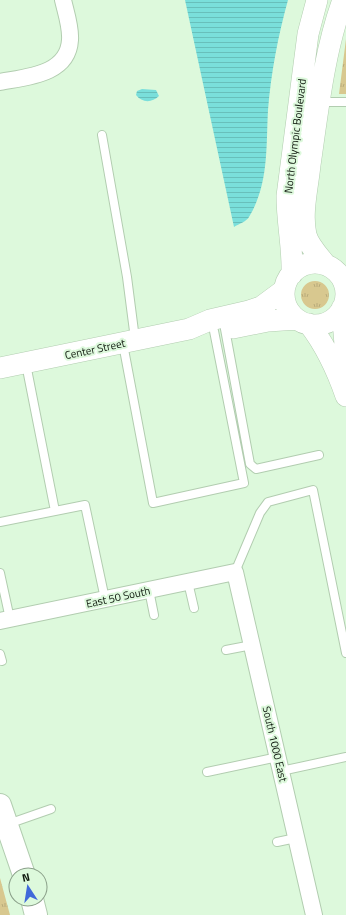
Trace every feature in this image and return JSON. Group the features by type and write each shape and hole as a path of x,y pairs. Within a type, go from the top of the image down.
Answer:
{"main road":[{"path":"2,819 21,867"}],"street":[{"path":"0,82 46,72 63,58 70,40 63,0"},
{"name":"North Olympic Boulevard","path":"317,0 308,34 309,101 305,225 306,236 311,246 335,270"},
{"name":"North Olympic Boulevard","path":"288,282 292,247 287,220 287,196 309,101 336,17 343,0"},
{"path":"346,357 344,283 335,270 317,264 308,264 288,282 287,306 322,342 346,396"},
{"name":"Center Street","path":"0,368 189,329 210,320 249,311 261,306 288,282"},
{"path":"303,322 315,325 329,322 344,307"},
{"name":"Center Street","path":"189,329 219,330 268,321 303,322"},
{"name":"East 50 South","path":"5,620 235,572"},
{"name":"South 1000 East","path":"235,572 314,915"}],"lane":[{"path":"309,101 346,102"},
{"path":"102,135 127,276 129,341 153,503 244,483 219,330"},
{"path":"219,330 250,464 256,469 320,456"},
{"path":"26,363 55,511"},
{"path":"235,572 260,513 268,502 313,490 346,653"},
{"path":"0,522 85,505 105,599"},
{"path":"0,573 5,620"},
{"path":"188,582 194,608"},
{"path":"149,590 154,615"},
{"path":"226,650 252,644"},
{"path":"207,772 346,758"},
{"path":"2,819 51,809"},
{"path":"277,842 296,838"}],"green space":[{"path":"346,39 346,94 339,94"},
{"path":"315,281 325,285 329,295 325,305 315,309 305,305 301,295 305,285"},
{"path":"0,878 10,915 0,915"}],"water":[{"path":"185,0 288,0 273,68 268,110 265,165 260,192 249,217 234,227"},
{"path":"142,89 156,90 159,96 150,101 141,100 136,95 137,91"}]}
